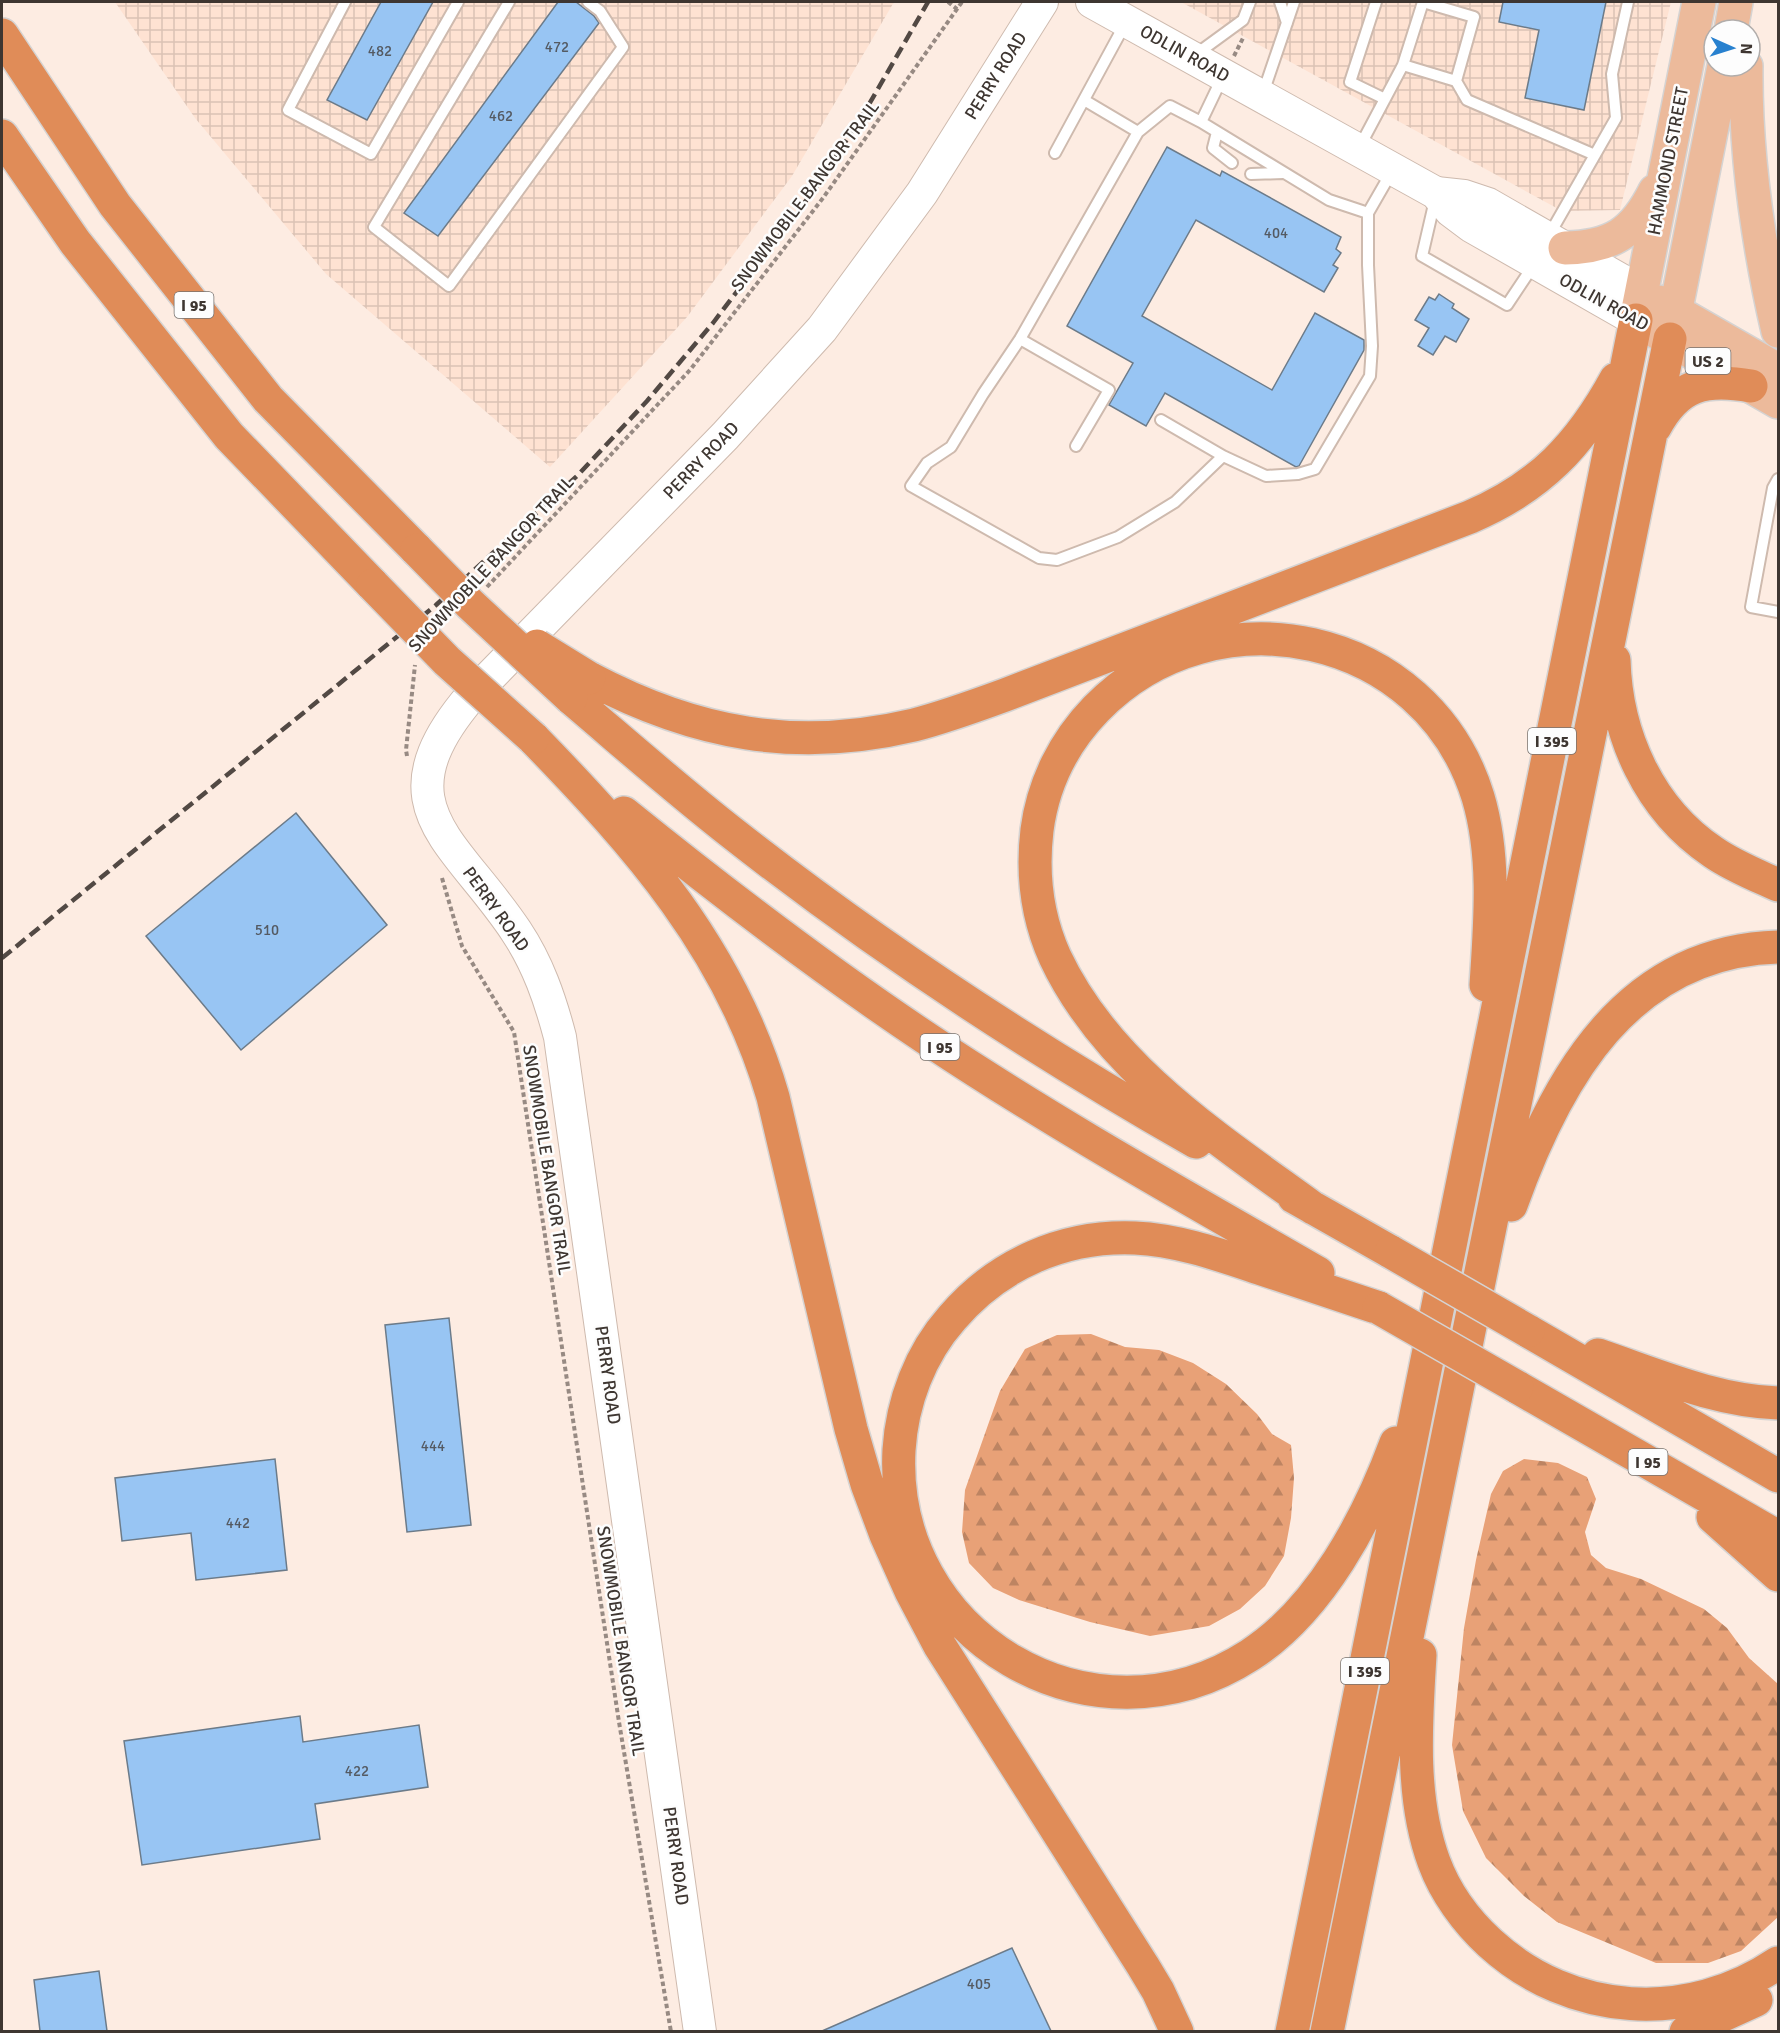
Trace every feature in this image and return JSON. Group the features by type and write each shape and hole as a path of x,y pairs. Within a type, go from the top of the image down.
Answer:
{"highway":[{"name":"I 95","path":"2,35 115,205 268,399 443,577 580,688 730,832 898,955 1094,1080 1192,1140 1779,1476"},
{"name":"I 95","path":"2,136 75,243 229,436 447,661 532,738 714,884 821,965 906,1025 1116,1155 1779,1537"},
{"name":"I 395","path":"1292,2031 1639,306"},
{"name":"I 395","path":"1327,2031 1673,325"},
{"path":"580,688 644,705 684,720 719,729 758,735 806,738 842,736 881,732 933,720 1470,517 1498,504 1539,478 1574,444 1600,408 1630,353"},
{"path":"1649,439 1670,403 1690,388 1715,382 1750,386"},
{"path":"1615,605 1614,668 1619,705 1627,737 1650,787 1678,824 1701,843 1737,866 1779,885"},
{"path":"1313,1208 1187,1113 1123,1054 1088,1012 1068,981 1054,955 1041,912 1035,861 1038,824 1046,789 1069,743 1098,707 1131,678 1161,660 1199,646 1239,639 1281,639 1319,646 1355,658 1390,677 1423,704 1439,720 1463,758 1479,801 1484,823 1490,903 1483,1033 1468,1162"},
{"path":"532,738 603,813 671,893 703,940 736,1000 756,1047 773,1097 851,1429 867,1484 886,1535 911,1591 940,1646 1143,1966 1178,2031"},
{"path":"1469,1329 1537,1136 1564,1086 1600,1036 1629,1005 1647,991 1681,971 1730,953 1779,947"},
{"path":"1379,1308 1209,1252 1152,1239 1118,1238 1082,1241 1043,1252 1006,1271 974,1294 947,1323 935,1340 915,1376 903,1418 898,1464 903,1509 915,1549 936,1590 963,1624 995,1650 1028,1670 1065,1684 1121,1692 1158,1689 1197,1680 1233,1665 1264,1646 1291,1621 1332,1570 1357,1532 1391,1455 1438,1311"},
{"path":"1528,1331 1716,1394 1750,1401 1779,1403"},
{"path":"1618,1445 1716,1519 1779,1575"},
{"path":"1438,1480 1420,1664 1417,1717 1418,1774 1424,1825 1434,1862 1461,1911 1500,1952 1530,1973 1561,1989 1616,2002 1669,2004 1702,1998 1751,1980 1779,1963"},
{"path":"1686,2031 1779,1989"}],"main road":[{"name":"HAMMOND STREET","path":"1639,306 1699,2"},
{"path":"1733,18 1736,2"},
{"path":"1747,18 1748,2"},
{"name":"HAMMOND STREET","path":"1673,325 1722,78"},
{"path":"1746,78 1746,116 1755,208 1779,331"},
{"path":"1549,250 1593,246 1616,239 1625,233 1650,203 1667,165"},
{"name":"ODLIN ROAD","path":"1639,306 1673,325 1779,370"},
{"name":"ODLIN ROAD","path":"1673,325 1750,386 1779,402"}],"street":[{"name":"PERRY ROAD","path":"700,2031 560,1037 550,998 525,946 435,822 429,801 428,767 445,729 471,696 725,436 822,329 861,279 928,184 1042,2"},
{"name":"ODLIN ROAD","path":"1092,2 1436,194 1461,219 1549,250 1639,306"}],"lane":[{"path":"345,2 288,110 371,154 458,2"},
{"path":"509,2 374,227 448,286 623,47 600,11 588,2"},
{"path":"1193,57 1243,20 1250,2"},
{"path":"1280,2 1287,23"},
{"path":"1262,96 1294,2"},
{"path":"1376,2 1350,82 1385,99"},
{"path":"1358,150 1403,65 1423,2 1474,17 1456,81"},
{"path":"1436,194 1422,256 1507,305 1549,250 1595,154 1616,118 1612,74 1628,2"},
{"path":"1055,153 1127,21"},
{"path":"1403,65 1456,81 1467,100 1595,154"},
{"path":"1200,122 1224,75"},
{"path":"1084,100 1138,132"},
{"path":"1223,456 1175,502 1118,537 1057,560 1038,558 911,486 927,463 951,447 1020,339 1138,132 1170,106 1329,200 1368,213"},
{"path":"1217,132 1213,148 1232,163"},
{"path":"1161,420 1223,456 1266,476 1298,474 1315,469 1370,376 1372,346 1368,213 1393,170"},
{"path":"1251,174 1285,173"},
{"path":"1020,339 1108,390 1076,446"},
{"path":"1779,479 1773,488 1751,607 1779,612"}],"path":[{"path":"948,2 957,9"},
{"name":"SNOWMOBILE BANGOR TRAIL","path":"480,595 690,370 823,198 962,2"},
{"name":"SNOWMOBILE BANGOR TRAIL","path":"409,761 406,750 415,664"},
{"name":"SNOWMOBILE BANGOR TRAIL","path":"440,870 462,946 514,1032 619,1722 671,2031"}],"shaded area":[{"path":"115,2 894,2 792,176 687,317 550,467 326,274 195,118"},
{"path":"1181,2 1671,2 1620,210 1562,211"}],"green space":[{"path":"1091,1334 1125,1347 1159,1350 1193,1363 1226,1384 1257,1414 1272,1434 1291,1445 1294,1478 1291,1518 1284,1556 1265,1586 1240,1609 1209,1626 1150,1636 1090,1622 1019,1600 993,1588 969,1563 962,1532 965,1490 1000,1391 1025,1349 1057,1335"},
{"path":"1524,1459 1558,1463 1587,1477 1596,1499 1585,1532 1591,1555 1606,1568 1641,1579 1704,1609 1727,1628 1749,1658 1778,1684 1778,1917 1741,1951 1708,1963 1656,1963 1557,1922 1524,1896 1486,1858 1463,1811 1452,1745 1464,1628 1491,1494 1503,1471"}],"building":[{"path":"381,2 433,2 367,120 327,100"},
{"path":"558,2 576,2 599,23 438,236 404,213"},
{"path":"1503,2 1606,2 1584,110 1525,98 1539,30 1499,22"},
{"path":"1167,147 1220,176 1222,171 1341,237 1336,249 1341,253 1333,265 1338,268 1324,292 1196,220 1142,316 1272,390 1315,313 1364,340 1364,350 1299,466 1296,467 1165,393 1146,426 1109,405 1133,363 1067,326"},
{"path":"1439,294 1454,304 1452,308 1469,319 1456,342 1445,336 1433,355 1418,346 1429,328 1415,320 1429,297 1435,300"},
{"path":"296,813 387,925 241,1050 146,936"},
{"path":"449,1318 471,1525 407,1532 385,1325"},
{"path":"275,1459 287,1570 196,1580 191,1533 122,1541 115,1478"},
{"path":"300,1716 303,1742 419,1725 428,1787 315,1804 320,1839 142,1865 124,1741"},
{"path":"1012,1948 1051,2031 822,2031"},
{"path":"99,1971 107,2031 40,2031 34,1980"}],"railway":[{"path":"2,958 436,605 578,475 647,401 713,323 814,190 864,113 928,2"}]}
